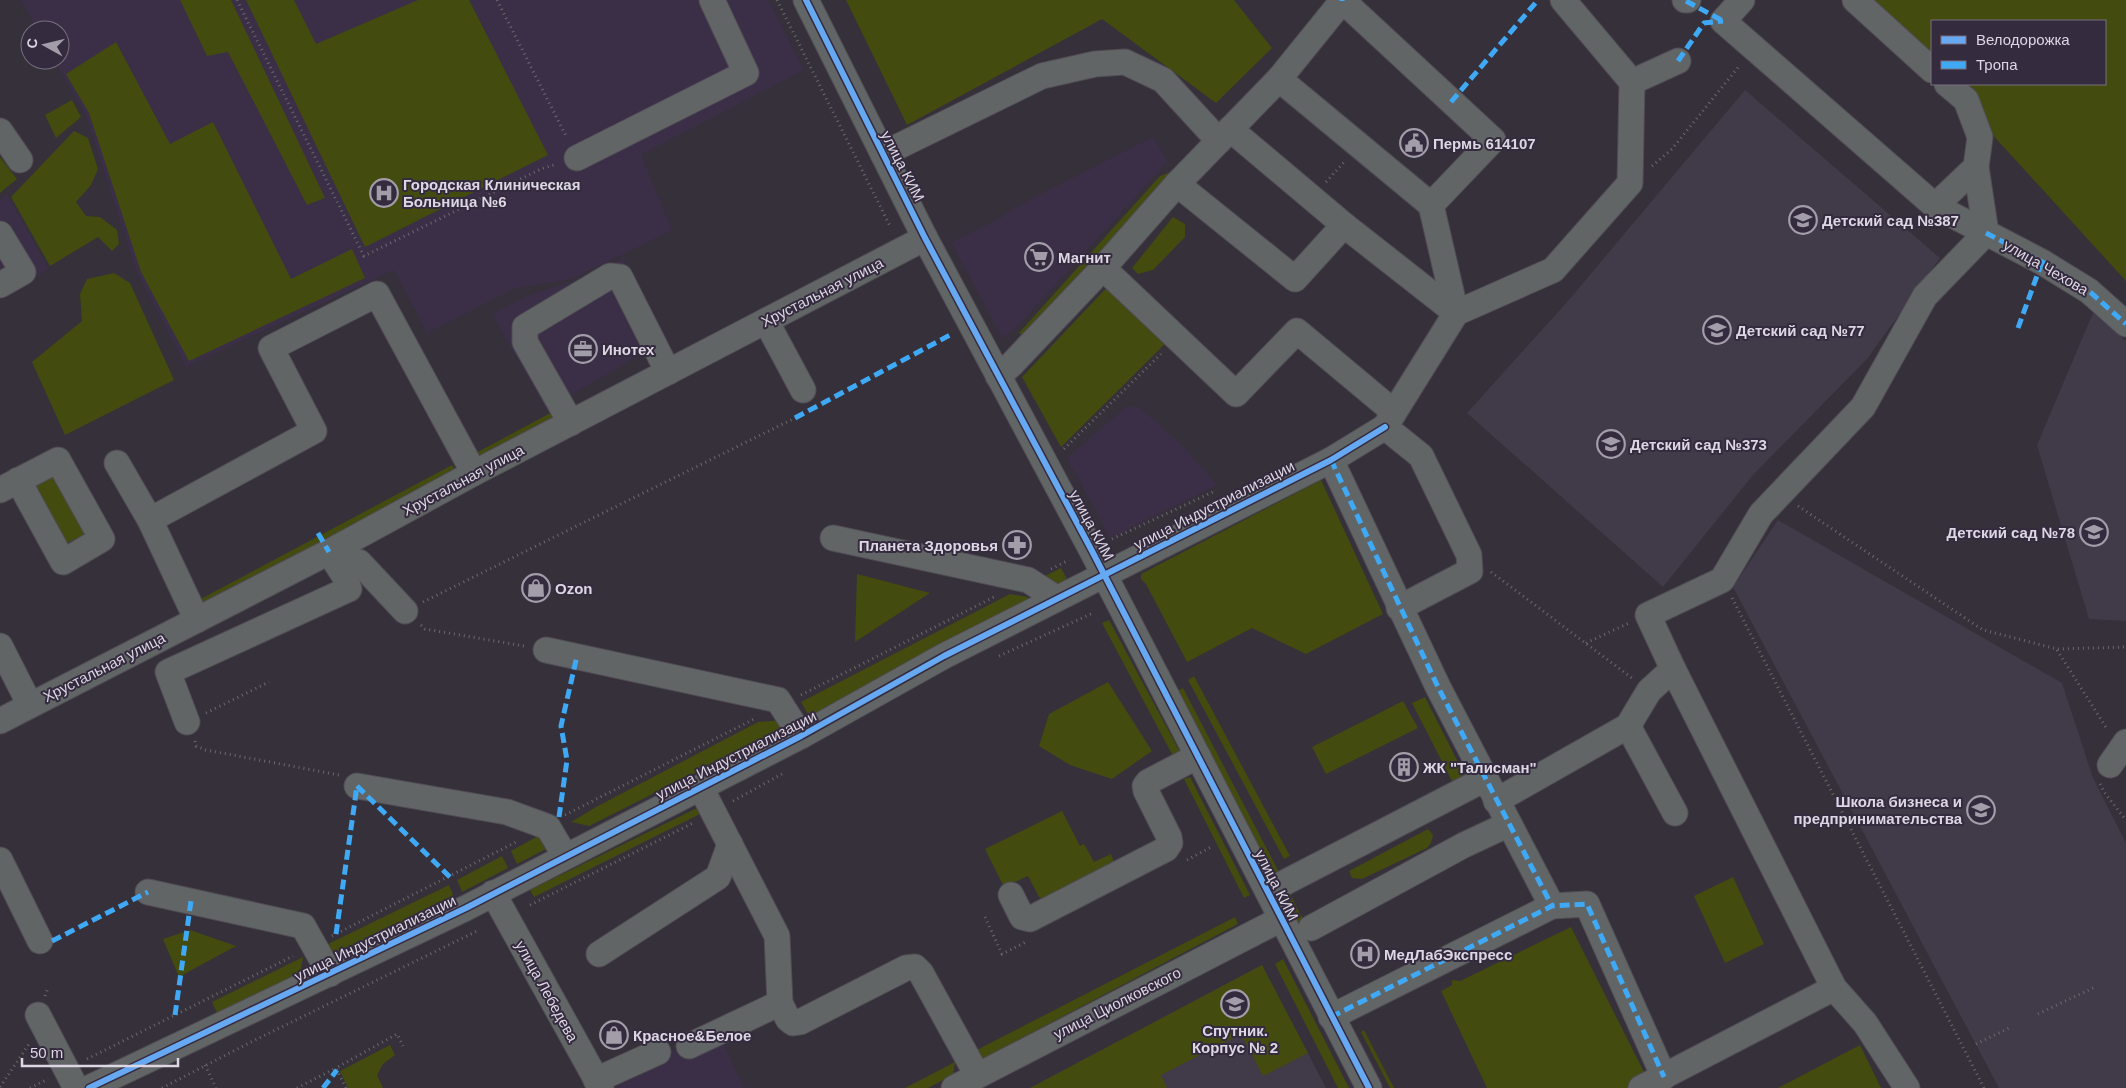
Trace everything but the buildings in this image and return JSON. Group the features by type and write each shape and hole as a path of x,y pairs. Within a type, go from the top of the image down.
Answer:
{"street":[{"path":"577,158 746,73 712,0"},
{"name":"улица КИМ","path":"806,0 925,238 1104,575 1369,1088"},
{"path":"998,376 1011,365 1103,268 1177,184 1279,79 1342,0 1493,140 1431,205"},
{"path":"1389,420 1456,313 1553,270 1630,183 1632,82 1563,0"},
{"name":"улица Чехова","path":"1742,0 1723,21 1935,206 2042,262 2089,291 2126,324"},
{"path":"1855,0 1931,69"},
{"path":"1632,82 1678,61"},
{"path":"883,154 1042,76 1094,64 1125,62 1163,80 1225,135 1312,198 1456,313"},
{"path":"1279,79 1431,205 1456,313"},
{"path":"1907,1088 1865,1023 1834,988 1673,669 1648,615 1722,580 1760,514 1863,408 1925,296 1986,233 1976,167 1980,136 1966,100 1948,85"},
{"path":"0,131 20,160"},
{"path":"1935,206 1976,167"},
{"path":"1177,184 1295,279 1344,225"},
{"path":"0,234 22,272 0,285"},
{"name":"Хрустальная улица","path":"0,721 329,552 474,473 530,453 571,423 925,238"},
{"path":"1103,268 1236,394 1297,331 1389,420 1421,456 1469,555 1470,571 1399,608"},
{"path":"571,423 525,342 525,327 610,276 620,277 668,372"},
{"path":"150,520 314,431 271,348 377,294 474,473"},
{"path":"766,321 803,390"},
{"name":"улица Индустриализации","path":"89,1088 330,974 493,894 701,788 801,736 944,656 1331,460 1389,420"},
{"path":"1331,460 1399,608 1485,779 1552,906"},
{"path":"117,463 150,520 196,620"},
{"path":"833,538 1028,580 1056,598"},
{"path":"329,552 359,562 405,611"},
{"path":"188,722 168,672 350,589 345,577 329,552"},
{"path":"0,646 30,705"},
{"path":"546,650 778,700 801,736"},
{"path":"1496,800 1628,726 1649,690 1673,669"},
{"path":"1628,726 1675,813"},
{"path":"1011,895 1022,918 1030,919 1166,848 1170,844 1169,837 1145,786 1148,782 1198,756"},
{"path":"1282,884 1485,779"},
{"path":"357,786 507,812 548,827 565,856"},
{"path":"701,788 777,936 780,1003 788,1019 794,1024 906,968 915,967 921,973 977,1075"},
{"path":"1312,928 1464,844 1509,824"},
{"path":"599,954 718,876 730,844"},
{"path":"0,860 40,941"},
{"path":"148,892 303,926 330,974"},
{"name":"улица Лебедева","path":"493,894 598,1084"},
{"path":"1331,1017 1552,906 1587,904 1664,1077"},
{"name":"улица Циолковского","path":"954,1088 1281,919"},
{"path":"1641,1088 1834,988"},
{"path":"689,1046 780,1003"},
{"path":"38,1015 76,1088"},
{"path":"598,1084 658,1052"}],"path":[{"path":"237,0 364,256 541,169 577,158 497,0"},
{"path":"777,0 890,226"},
{"path":"1630,183 1672,149 1725,83"},
{"path":"1312,198 1359,146"},
{"path":"1060,453 1177,338"},
{"path":"546,650 426,629 405,611 794,418"},
{"path":"1114,540 1218,489"},
{"path":"1780,494 1983,630 2057,649 2126,647"},
{"path":"1469,555 1649,690"},
{"path":"1722,580 1984,1088"},
{"path":"1586,643 1648,615"},
{"path":"2057,649 2114,760 2104,792 2126,820"},
{"path":"269,682 188,722 196,746 206,750 338,774 357,786"},
{"path":"162,1088 477,931"},
{"path":"2038,1014 2095,987"},
{"path":"1976,1044 2009,1028"},
{"path":"297,1088 397,1034 403,1046"},
{"path":"205,1065 216,1088"},
{"path":"336,1068 346,1088"}],"shaded area":[{"name":"Городская Клиническая Больница №6","path":"21,0 769,0 804,70 641,155 672,230 572,279 516,288 427,333 394,270 186,367 137,273 86,116 60,70 70,70 70,20 32,20"},
{"path":"1745,90 1940,258 1867,359 1753,475 1663,587 1467,413 1568,301"},
{"path":"1153,137 1168,161 1015,329 1002,338 951,242 1001,218 1004,214 1041,194"},
{"path":"7,194 49,269 0,297 0,200"},
{"path":"623,258 668,339 546,409 492,314 532,294 573,281"},
{"name":"Детский сад №78","path":"2093,313 2126,341 2126,621 2089,619 2037,445"},
{"path":"1126,407 1139,407 1183,446 1217,485 1110,538 1067,458"},
{"name":"Школа бизнеса и предпринимательства","path":"1778,520 2062,683 2093,778 2126,843 2126,1088 1999,1088 1733,587"},
{"name":"Спутник. Корпус № 2","path":"1262,965 1326,1088 1030,1088 1113,1044"},
{"path":"722,1040 744,1088 620,1088 615,1077 656,1056"}],"green space":[{"path":"180,0 231,0 325,198 307,205 228,52 207,56"},
{"path":"246,0 294,0 316,44 418,0 469,0 548,155 365,247"},
{"path":"846,0 1234,0 1272,48 1216,103 1102,19 907,125"},
{"path":"1870,0 2126,0 2126,281 1947,85 2106,85 2106,20 1931,20 1931,68"},
{"path":"116,42 170,144 213,122 291,279 352,249 365,278 189,361 141,272 89,113 66,74"},
{"path":"72,100 81,117 56,138 45,115"},
{"path":"74,131 88,138 98,169 91,185 76,202 86,216 100,217 117,230 119,244 112,251 98,237 50,266 11,197"},
{"path":"0,157 17,179 0,193"},
{"path":"1168,173 1171,176 1022,335 1019,333 1160,176"},
{"path":"1173,217 1185,224 1185,237 1153,270 1138,274 1132,268"},
{"path":"114,273 130,283 174,380 65,435 32,362 82,321 80,294 87,279"},
{"path":"1113,281 1170,339 1061,447 1022,377"},
{"path":"556,410 557,417 487,456 476,457 474,454"},
{"path":"452,465 453,471 205,604 197,601"},
{"path":"54,471 85,534 65,544 33,481"},
{"path":"1321,480 1383,614 1306,654 1252,628 1187,662 1146,584 1141,579 1141,574"},
{"path":"1061,568 1068,581 1054,587 1037,580"},
{"path":"857,574 930,593 855,642"},
{"path":"1010,594 1027,597 1029,599 1028,604 809,716 801,702"},
{"path":"1109,620 1180,752 1173,756 1102,623"},
{"path":"1194,676 1290,856 1284,859 1188,680"},
{"path":"1108,682 1152,751 1112,779 1070,765 1039,746 1049,714"},
{"path":"1183,688 1280,874 1274,878 1177,691"},
{"path":"1425,697 1468,782 1456,789 1412,703"},
{"path":"1403,701 1418,728 1326,774 1312,747"},
{"path":"782,720 782,729 589,826 571,822 758,722"},
{"path":"1190,777 1250,895 1244,898 1184,779"},
{"path":"699,807 702,813 534,897 530,890"},
{"path":"1062,811 1080,846 1084,844 1094,862 1111,854 1114,862 1044,900 1039,897 1028,876 1004,887 985,849"},
{"path":"1428,829 1433,835 1431,843 1427,848 1362,879 1352,878 1349,871"},
{"path":"538,836 543,837 552,846 517,864 511,851"},
{"path":"502,856 508,868 462,892 457,880"},
{"path":"1733,877 1764,944 1725,963 1694,896"},
{"path":"449,885 454,897 351,950 329,952 324,946"},
{"path":"1287,888 1310,933 1304,936 1281,891"},
{"path":"1235,917 1238,924 982,1059 971,1053"},
{"path":"1571,927 1646,1076 1630,1088 1487,1088 1441,991 1452,985 1452,980 1460,981"},
{"path":"190,930 236,946 179,977 163,939"},
{"path":"303,957 300,975 218,1015 212,1002"},
{"path":"1283,959 1349,1088 1338,1088 1275,964"},
{"name":"Спутник. Корпус № 2","path":"1262,965 1308,1053 1263,1076 1241,1034 1161,1075 1167,1088 1030,1088"},
{"path":"1364,1030 1394,1088 1390,1088 1361,1032"},
{"path":"390,1045 395,1055 383,1064 377,1075 383,1088 348,1088 340,1071"},
{"path":"1860,1045 1881,1088 1778,1088"},
{"path":"955,1062 953,1075 928,1088 905,1088"}],"marked path":[{"path":"1451,102 1538,0"},
{"path":"1686,1 1723,21"},
{"path":"1678,61 1704,23 1723,21"},
{"path":"1986,233 2042,262 2089,291 2126,324"},
{"path":"2018,328 2042,262"},
{"path":"795,418 950,335"},
{"path":"1331,460 1438,687 1552,906"},
{"path":"318,533 329,552"},
{"path":"559,817 567,760 561,726 577,656"},
{"path":"357,786 450,877"},
{"path":"336,934 357,786"},
{"path":"52,941 148,892"},
{"path":"175,1015 191,901"},
{"path":"1331,1017 1552,906 1587,904 1664,1077"},
{"path":"323,1088 337,1070"}],"cycle path":[{"path":"806,0 925,238 1092,551 1369,1088"},
{"path":"89,1088 466,908 801,736 944,656 1331,460 1385,427"}],"place":[{"name":"Пермь 614107","path":"1414,143"},
{"name":"Городская Клиническая Больница №6","path":"384,193"},
{"name":"Детский сад №387","path":"1803,220"},
{"name":"Магнит","path":"1039,257"},
{"name":"Детский сад №77","path":"1717,330"},
{"name":"Инотех","path":"583,349"},
{"name":"Детский сад №373","path":"1611,444"},
{"name":"Детский сад №78","path":"2094,532"},
{"name":"Планета Здоровья","path":"1017,545"},
{"name":"Ozon","path":"536,588"},
{"name":"ЖК \"Талисман\"","path":"1404,767"},
{"name":"Школа бизнеса и предпринимательства","path":"1981,810"},
{"name":"МедЛабЭкспресс","path":"1365,954"},
{"name":"Спутник. Корпус № 2","path":"1235,1004"},
{"name":"Красное&Белое","path":"614,1035"}]}
